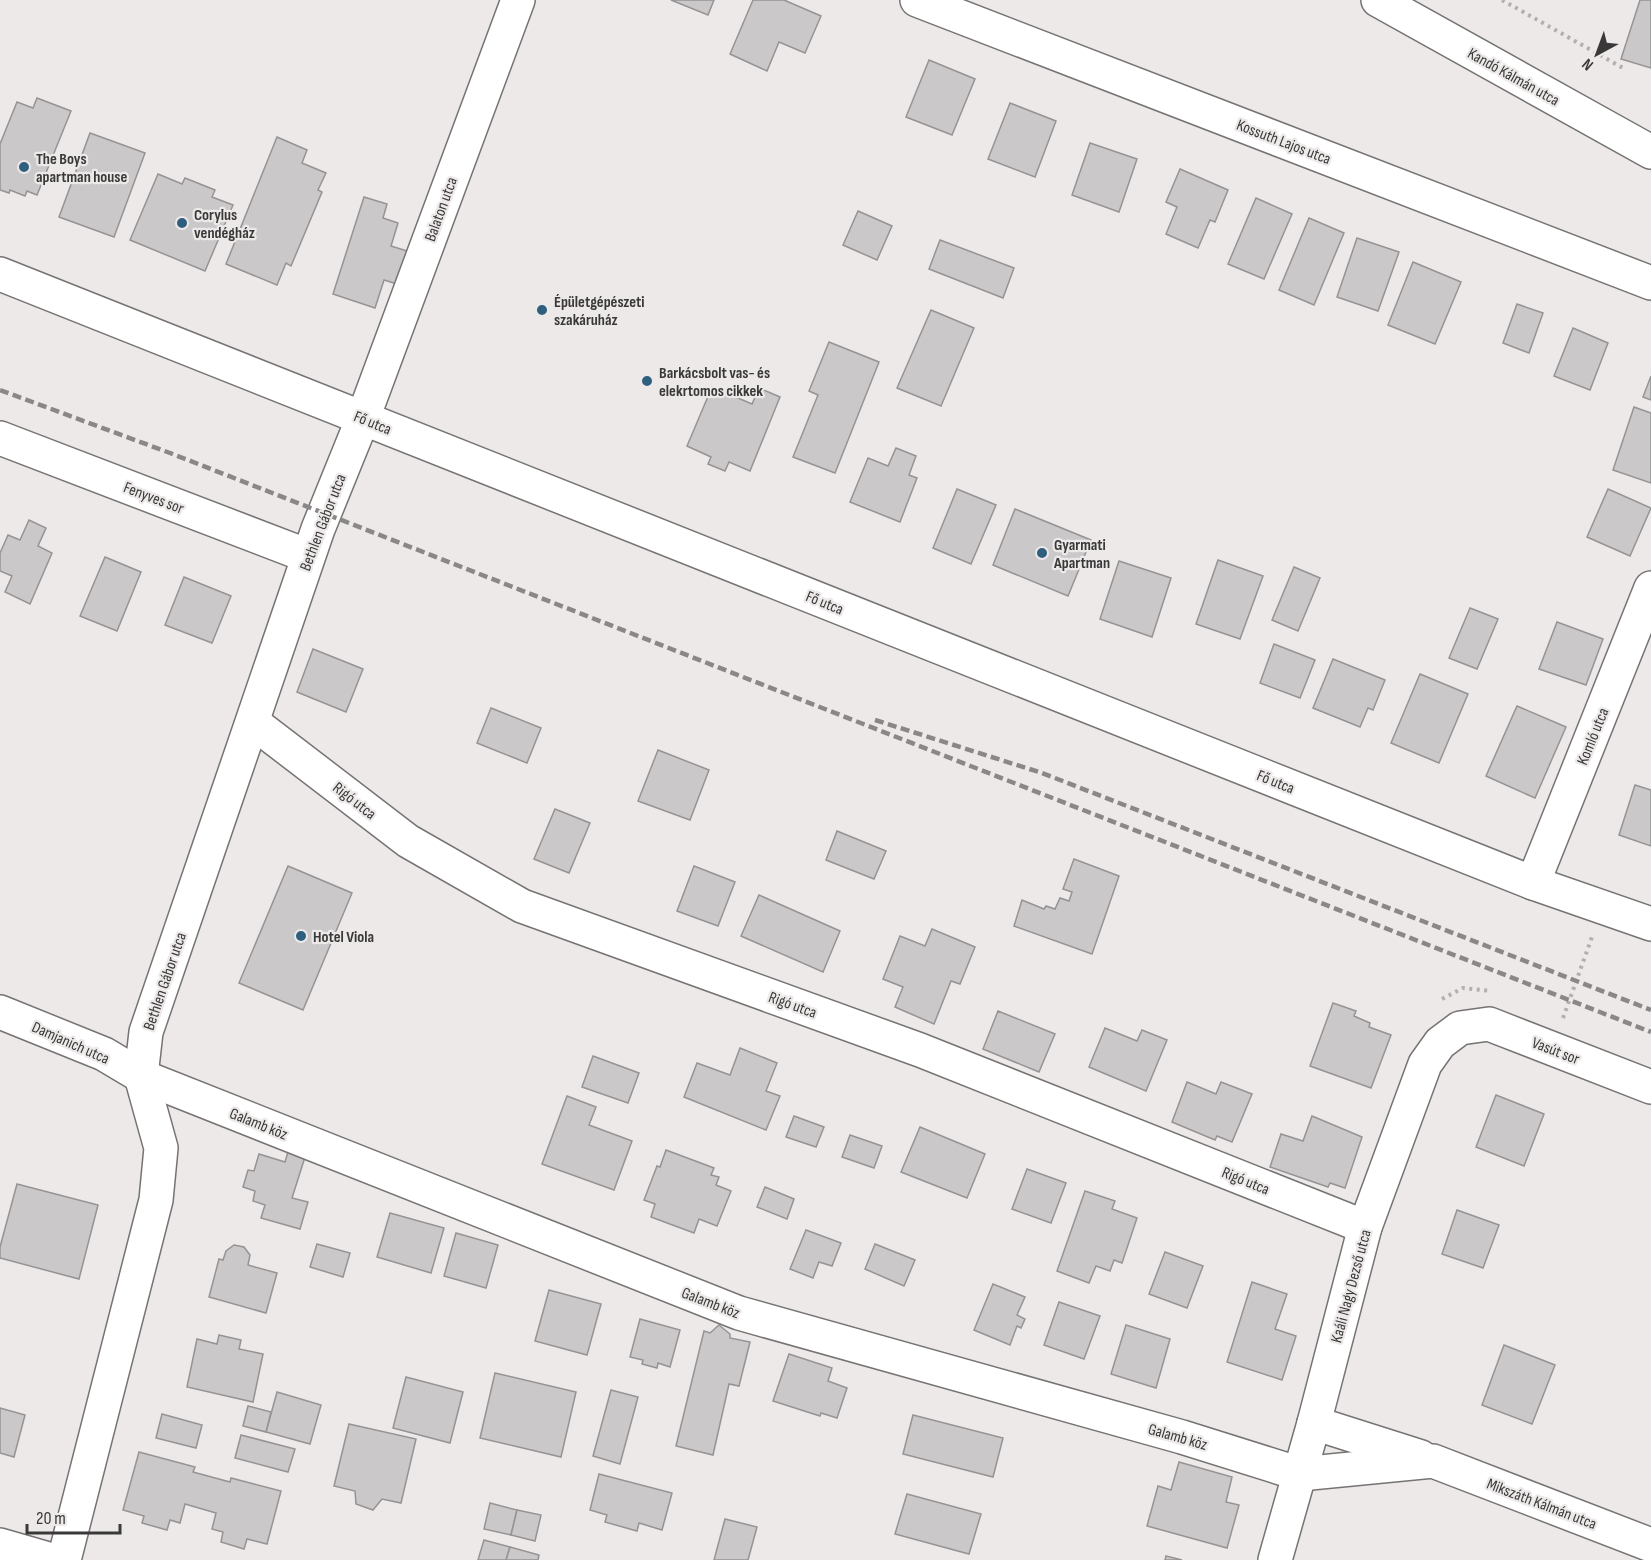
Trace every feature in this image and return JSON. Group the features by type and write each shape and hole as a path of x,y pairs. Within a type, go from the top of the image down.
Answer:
{"street":[{"name":"Balaton utca","path":"363,418 518,0"},
{"name":"Kossuth Lajos utca","path":"917,0 1651,283"},
{"name":"Kandó Kálmán utca","path":"1378,0 1651,152"},
{"name":"Fő utca","path":"0,274 1533,883 1651,924"},
{"name":"Bethlen Gábor utca","path":"64,1560 156,1200 161,1148 141,1076 146,1032 254,723 308,556 363,418"},
{"name":"Fenyves sor","path":"0,438 308,556"},
{"name":"Komló utca","path":"1533,883 1651,588"},
{"name":"Rigó utca","path":"254,723 408,841 522,906 920,1050 1365,1227"},
{"name":"Damjanich utca","path":"0,1012 104,1054 141,1076"},
{"name":"Vasút sor","path":"1460,1028 1489,1024 1651,1086"},
{"name":"Kaáli Nagy Dezső utca","path":"1275,1560 1314,1423 1365,1227 1425,1064 1440,1043 1460,1028"},
{"name":"Galamb köz","path":"141,1076 739,1313 1182,1437 1300,1474"},
{"name":"Mikszáth Kálmán utca","path":"1314,1423 1433,1461 1651,1545"},
{"name":"Mikszáth Kálmán utca","path":"1300,1474 1433,1461"},
{"path":"0,1545 52,1560"}],"path":[{"path":"1502,0 1623,68"},
{"path":"1561,1023 1603,906"}],"building":[{"path":"671,0 714,0 708,15"},
{"path":"753,0 784,0 821,16 805,53 779,42 767,71 730,54"},
{"path":"1640,0 1651,0 1651,68 1621,59"},
{"path":"929,60 975,79 952,135 906,117"},
{"name":"The Boys apartman house","path":"37,98 71,111 37,195 27,191 25,196 10,190 9,193 0,190 0,144 17,102 33,108"},
{"path":"1010,103 1056,121 1035,177 988,159"},
{"path":"90,133 145,153 114,237 59,217"},
{"path":"277,137 307,150 302,163 326,173 318,190 322,192 291,266 286,263 277,285 226,264"},
{"path":"1090,143 1137,159 1119,212 1072,195"},
{"path":"1180,169 1228,190 1215,222 1210,220 1198,248 1166,234 1177,207 1166,202"},
{"name":"Corylus vendégház","path":"158,174 182,184 185,178 215,190 212,197 233,205 205,271 130,240"},
{"path":"364,197 387,204 383,218 398,223 391,246 407,251 397,284 384,280 375,308 333,294"},
{"path":"1256,198 1292,214 1264,279 1228,264"},
{"path":"858,211 892,226 877,260 843,245"},
{"path":"1309,218 1344,233 1314,305 1279,290"},
{"path":"1357,238 1399,252 1378,311 1337,297"},
{"path":"940,240 1014,268 1003,298 929,269"},
{"path":"1413,262 1461,282 1435,344 1388,325"},
{"path":"1517,304 1543,313 1529,353 1503,343"},
{"path":"931,310 974,328 941,406 897,388"},
{"path":"1573,328 1608,343 1590,390 1554,376"},
{"path":"829,342 879,362 835,473 793,457 818,395 809,391"},
{"path":"1651,376 1651,400 1643,397"},
{"path":"712,387 752,404 759,388 780,397 750,471 729,462 725,471 708,464 711,457 687,446"},
{"path":"1634,407 1651,413 1651,483 1613,470"},
{"path":"896,448 916,456 909,475 917,478 900,522 850,502 868,458 888,466"},
{"path":"957,489 996,505 971,564 933,548"},
{"path":"1608,489 1651,508 1630,556 1587,537"},
{"name":"Gyarmati Apartman","path":"1015,509 1091,540 1068,596 993,565"},
{"path":"29,520 46,528 38,546 52,553 30,604 5,592 12,576 0,571 0,553 8,535 20,540"},
{"path":"105,557 141,572 117,631 80,616"},
{"path":"1218,560 1263,576 1240,639 1196,624"},
{"path":"1119,561 1171,578 1152,637 1100,619"},
{"path":"1294,567 1320,578 1298,631 1272,620"},
{"path":"184,577 231,596 212,643 165,625"},
{"path":"1470,608 1498,619 1477,669 1449,658"},
{"path":"1557,622 1603,639 1586,685 1539,669"},
{"path":"1274,644 1315,660 1300,698 1260,683"},
{"path":"313,649 363,669 346,712 297,692"},
{"path":"1333,659 1385,680 1373,710 1368,708 1360,727 1313,708"},
{"path":"1420,674 1468,694 1439,763 1391,743"},
{"path":"1517,706 1566,727 1535,798 1486,776"},
{"path":"491,708 541,728 527,763 477,743"},
{"path":"658,750 709,770 690,820 638,801"},
{"path":"1635,785 1651,790 1651,846 1619,835"},
{"path":"555,809 590,823 569,873 534,859"},
{"path":"837,831 886,851 874,879 826,860"},
{"path":"1074,859 1119,876 1092,954 1014,926 1022,900 1044,909 1046,906 1055,909 1060,898 1069,901 1072,892 1063,889"},
{"path":"288,866 352,893 303,1010 239,983"},
{"path":"694,866 735,882 718,926 677,911"},
{"path":"759,895 840,931 823,972 741,936"},
{"path":"932,929 975,947 960,984 951,981 934,1024 895,1007 903,987 883,979 900,936 925,946"},
{"path":"1333,1003 1356,1011 1354,1016 1370,1023 1369,1027 1391,1035 1371,1088 1310,1066"},
{"path":"998,1011 1055,1034 1039,1072 983,1049"},
{"path":"1105,1028 1137,1041 1142,1030 1167,1040 1146,1091 1089,1067"},
{"path":"740,1048 777,1063 766,1091 780,1096 766,1130 684,1097 697,1063 730,1075"},
{"path":"593,1056 639,1073 628,1103 582,1087"},
{"path":"1187,1082 1216,1094 1221,1082 1252,1094 1232,1142 1217,1136 1215,1140 1172,1122"},
{"path":"1496,1095 1544,1114 1524,1166 1476,1147"},
{"path":"567,1096 596,1107 589,1125 632,1141 614,1190 542,1164"},
{"path":"794,1116 824,1127 816,1147 786,1137"},
{"path":"1312,1116 1362,1137 1345,1188 1330,1183 1328,1187 1270,1167 1281,1134 1303,1141"},
{"path":"920,1127 985,1154 967,1198 901,1172"},
{"path":"850,1135 882,1146 874,1168 842,1157"},
{"path":"666,1150 714,1168 711,1175 719,1177 716,1185 731,1191 717,1226 699,1219 694,1233 651,1217 655,1204 644,1200"},
{"path":"288,1152 305,1157 292,1198 308,1202 300,1229 261,1218 265,1205 253,1201 255,1191 243,1187 248,1170 254,1171 259,1154 285,1162"},
{"path":"1027,1169 1066,1183 1051,1223 1012,1209"},
{"path":"17,1184 98,1205 79,1279 0,1258 0,1247"},
{"path":"765,1187 794,1199 787,1219 757,1207"},
{"path":"1085,1191 1115,1201 1112,1209 1137,1218 1122,1263 1114,1260 1110,1271 1096,1266 1089,1283 1057,1271"},
{"path":"1457,1210 1499,1225 1483,1268 1442,1254"},
{"path":"390,1213 444,1228 431,1273 377,1257"},
{"path":"806,1230 841,1243 832,1266 819,1262 813,1278 790,1269"},
{"path":"456,1233 498,1245 486,1288 444,1276"},
{"path":"317,1244 350,1253 343,1277 310,1267"},
{"path":"875,1244 915,1260 904,1286 865,1269"},
{"path":"234,1245 244,1247 250,1255 248,1265 277,1273 266,1313 209,1297 219,1259 223,1260 226,1251"},
{"path":"1165,1252 1203,1266 1187,1308 1149,1294"},
{"path":"1252,1282 1287,1294 1275,1329 1296,1336 1282,1380 1227,1362"},
{"path":"993,1284 1025,1297 1017,1315 1025,1319 1021,1328 1017,1326 1010,1345 974,1330"},
{"path":"549,1290 601,1304 587,1355 535,1341"},
{"path":"1059,1302 1100,1316 1084,1359 1044,1345"},
{"path":"640,1319 680,1330 670,1367 658,1363 657,1368 642,1364 643,1360 630,1357"},
{"path":"719,1325 730,1334 730,1338 750,1342 739,1386 729,1384 713,1455 676,1446 704,1331 710,1333"},
{"path":"1126,1325 1170,1339 1156,1388 1111,1374"},
{"path":"219,1335 241,1340 239,1349 263,1354 253,1402 187,1387 197,1339 217,1344"},
{"path":"1504,1345 1555,1365 1532,1424 1482,1405"},
{"path":"789,1354 832,1368 828,1381 847,1388 837,1418 821,1413 820,1416 773,1401"},
{"path":"495,1373 576,1392 561,1457 480,1438"},
{"path":"406,1377 463,1392 450,1443 393,1428"},
{"path":"611,1390 638,1397 620,1464 593,1456"},
{"path":"277,1392 321,1405 310,1444 266,1432"},
{"path":"248,1406 271,1412 266,1432 243,1426"},
{"path":"0,1408 25,1415 14,1457 0,1453"},
{"path":"162,1414 202,1425 196,1448 156,1438"},
{"path":"913,1415 1003,1438 993,1477 903,1454"},
{"path":"349,1424 416,1439 401,1503 382,1499 373,1510 356,1504 355,1491 334,1486"},
{"path":"241,1435 295,1449 288,1472 235,1458"},
{"path":"139,1452 195,1467 193,1472 230,1482 231,1478 281,1491 267,1544 247,1539 244,1549 221,1542 223,1532 212,1529 216,1513 185,1504 180,1523 170,1520 167,1530 142,1523 144,1516 123,1510"},
{"path":"1179,1462 1232,1477 1226,1502 1239,1505 1227,1548 1147,1526 1158,1486 1171,1490"},
{"path":"599,1474 672,1493 662,1530 639,1523 637,1531 605,1522 607,1515 590,1510"},
{"path":"907,1494 981,1514 969,1554 895,1534"},
{"path":"490,1503 517,1510 511,1535 484,1529"},
{"path":"517,1510 541,1515 535,1541 511,1535"},
{"path":"725,1519 757,1527 748,1560 714,1560"},
{"path":"484,1540 510,1547 506,1560 478,1560"},
{"path":"510,1547 539,1555 538,1560 506,1560"},
{"path":"1166,1556 1182,1560 1165,1560"}],"railway":[{"path":"0,390 170,453 1651,1032"},
{"path":"875,720 1042,773 1651,1010"}],"place":[{"name":"The Boys apartman house","path":"24,167"},
{"name":"Corylus vendégház","path":"182,223"},
{"name":"Épületgépészeti szakáruház","path":"542,310"},
{"name":"Barkácsbolt vas- és elekrtomos cikkek","path":"647,381"},
{"name":"Gyarmati Apartman","path":"1042,553"},
{"name":"Hotel Viola","path":"301,936"}]}
